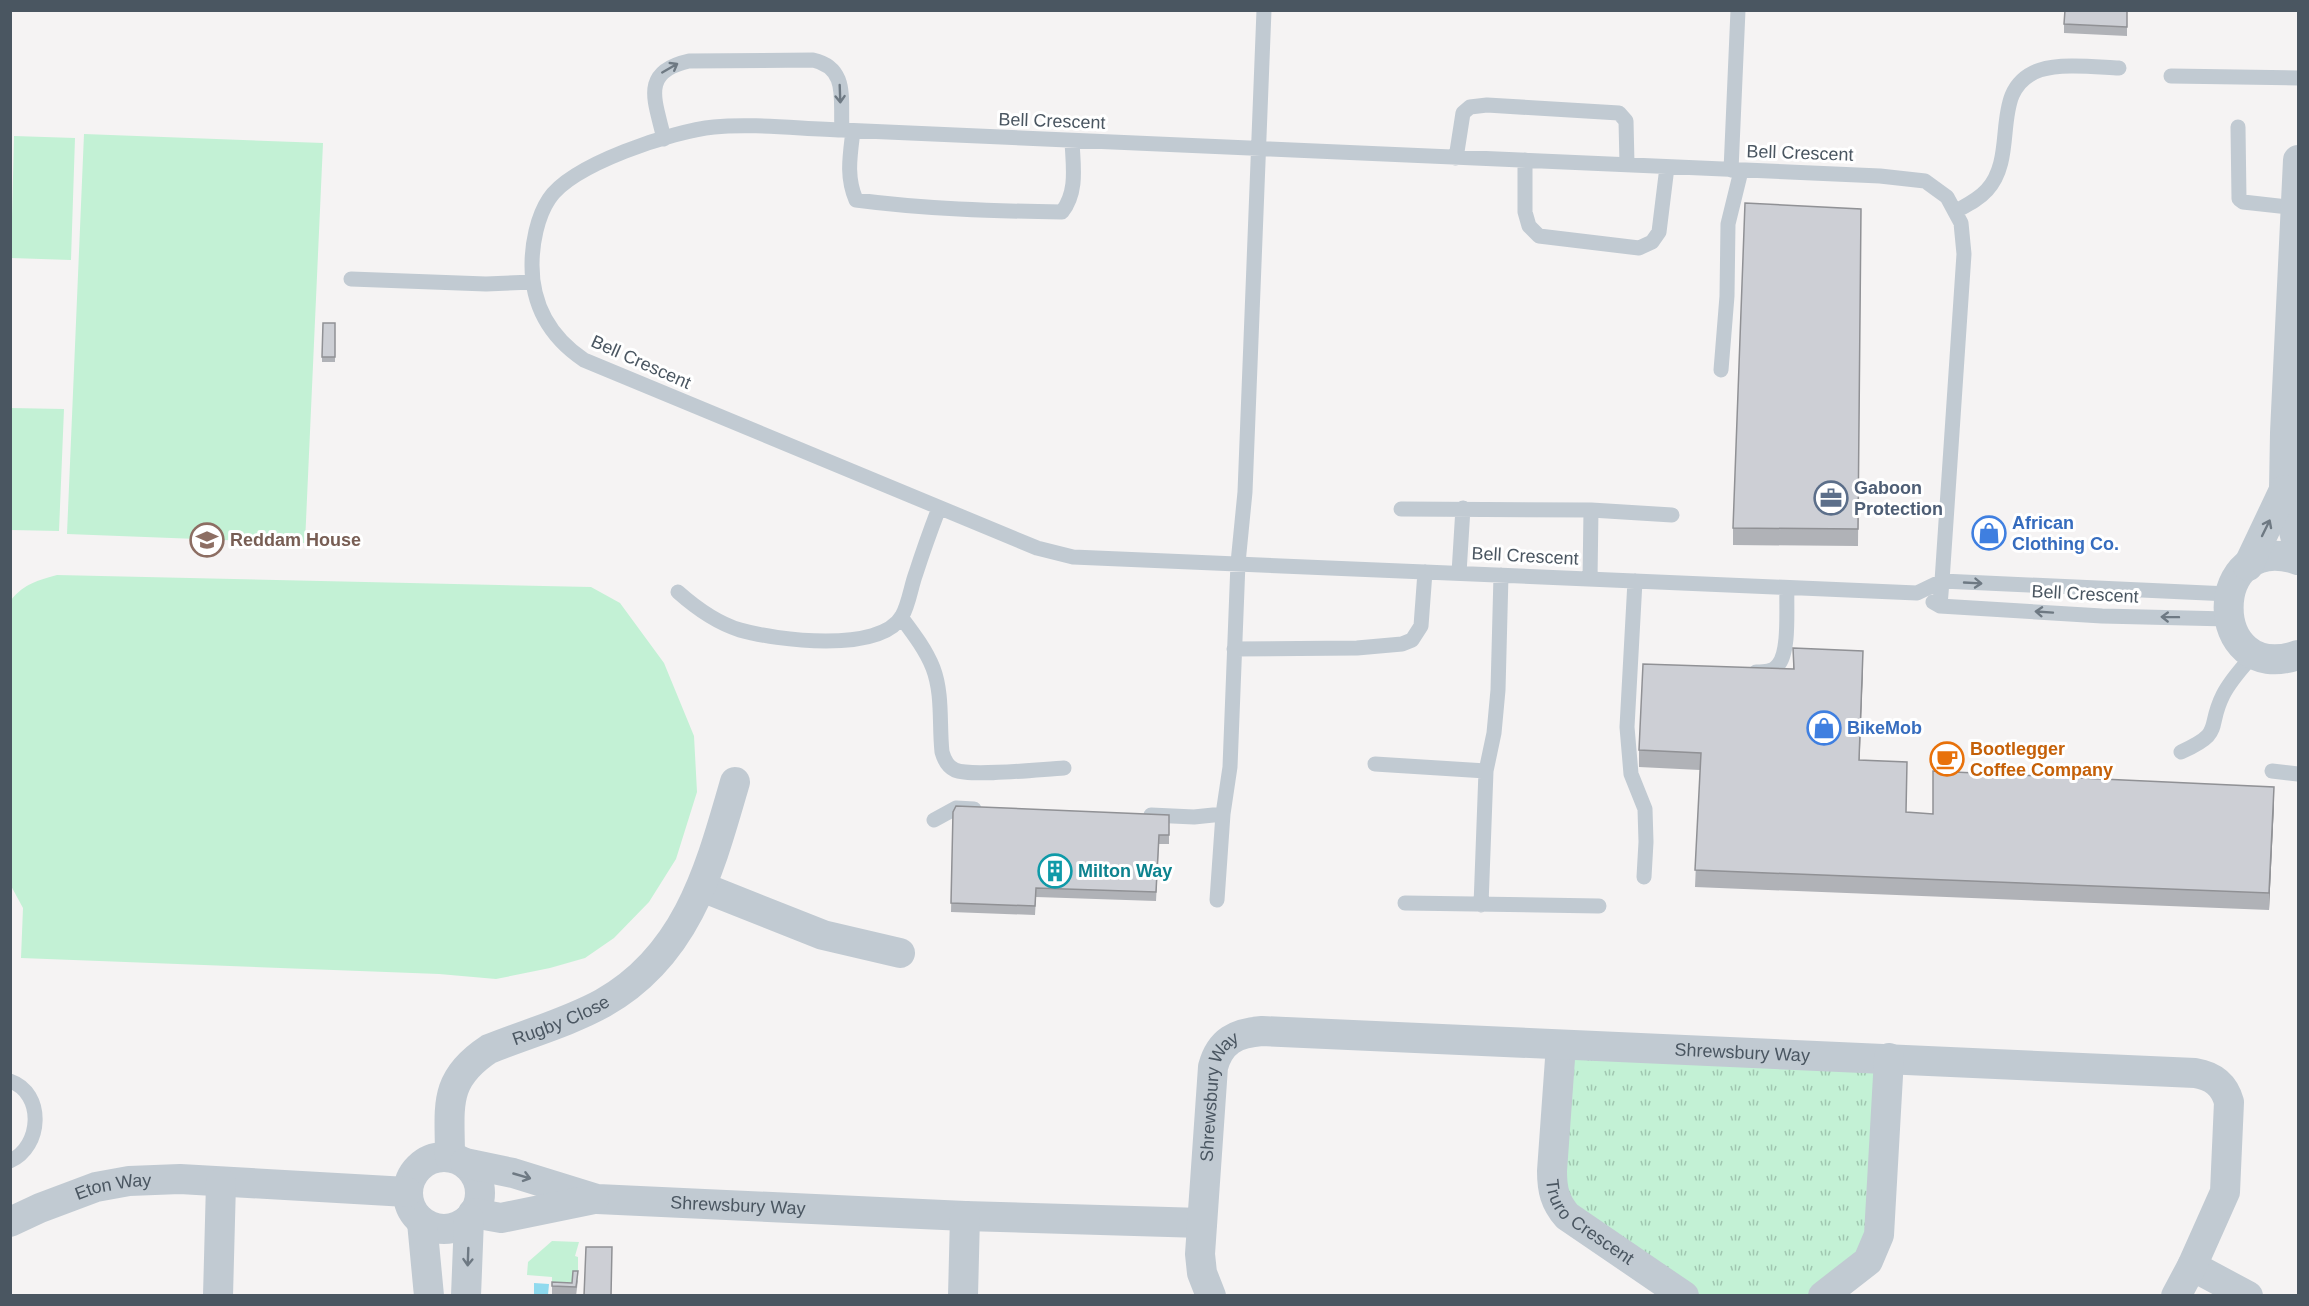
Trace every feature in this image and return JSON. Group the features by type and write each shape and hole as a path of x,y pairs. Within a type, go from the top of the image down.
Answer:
{"street":[{"path":"2298,160 2296,261 2285,433 2284,490 2298,548"},
{"path":"2248,566 2284,490"},
{"path":"2298,560 2274,556 2248,566 2237,576 2228,606 2236,637 2254,653 2277,658 2298,654"},
{"name":"Rugby Close","path":"457,1160 450,1101 453,1088 464,1068 489,1049 586,1011 616,995 635,980 663,951 690,912 702,887 717,846 735,782"},
{"path":"702,887 823,935 900,953"},
{"name":"Shrewsbury Way","path":"1210,1296 1202,1273 1200,1254 1213,1067 1221,1048 1232,1038 1240,1034 1262,1031 2195,1072 2215,1079 2227,1092 2229,1102 2228,1174 2225,1192 2176,1296"},
{"name":"Truro Crescent","path":"1561,1045 1552,1171 1552,1188 1555,1199 1567,1216 1684,1296"},
{"path":"1823,1296 1868,1261 1879,1235 1889,1058"},
{"path":"437,1156 513,1173 597,1199 501,1218 471,1216 456,1227 446,1229 433,1228 422,1222 408,1204 407,1192 409,1179 416,1169 437,1156"},
{"path":"457,1160 474,1172 479,1184 480,1196 471,1216 466,1296"},
{"name":"Eton Way","path":"10,1222 87,1190 129,1181 180,1179 407,1192"},
{"path":"218,1296 221,1183"},
{"name":"Shrewsbury Way","path":"597,1199 965,1216 1202,1223"},
{"path":"963,1296 965,1216"},
{"path":"422,1222 429,1296"},
{"path":"2192,1266 2248,1296"}],"lane":[{"path":"1217,900 1223,814 1230,767 1238,563 1245,492 1264,10"},
{"path":"1721,370 1728,224 1736,170 1738,10"},
{"path":"664,139 654,96 657,78 672,65 689,61 723,59 813,60 825,63 837,73 848,131 850,187 856,200 894,205 987,211 1062,212 1070,202 1073,190 1071,141"},
{"path":"1956,211 1975,201 1996,177 2002,162 2010,99 2015,86 2039,70 2052,67 2119,68"},
{"path":"2171,76 2298,78"},
{"path":"1456,158 1463,114 1470,107 1487,105 1619,113 1626,121 1627,164"},
{"name":"Bell Crescent","path":"1940,606 1942,581 1964,254 1961,223 1956,211 1947,197 1925,181 1880,176 1627,164 714,127 664,139 599,162 558,189 549,199 534,242 533,282 539,308 553,332 584,360 1037,548 1073,557 1917,593 1942,581 2228,606"},
{"path":"2238,127 2239,199 2243,202 2297,208"},
{"path":"1525,160 1525,212 1529,226 1539,236 1639,248 1652,242 1659,232 1667,167"},
{"path":"351,279 464,283 533,282"},
{"path":"678,592 696,608 739,630 774,637 853,641 884,633 901,617 939,508"},
{"path":"1459,573 1463,508"},
{"path":"1401,509 1591,510 1672,515"},
{"path":"1590,579 1591,510"},
{"path":"1234,649 1357,648 1402,644 1412,640 1421,626 1425,572"},
{"path":"1481,905 1486,771 1494,733 1498,690 1502,575"},
{"path":"1635,581 1636,666 1628,727 1629,759 1634,784 1645,809 1644,877"},
{"path":"1746,672 1768,671 1780,664 1784,650 1787,589"},
{"name":"Bell Crescent","path":"1917,593 1940,606 2102,616 2228,606"},
{"path":"901,617 922,646 933,668 938,689 942,752 944,759 953,769 973,772 1064,768"},
{"path":"2181,752 2200,744 2211,734 2222,698 2229,684 2254,653"},
{"path":"1375,764 1486,771"},
{"path":"2272,771 2298,774"},
{"path":"934,820 956,808 990,810"},
{"path":"1139,814 1194,817 1223,814"},
{"path":"1405,903 1599,906"},
{"path":"10,1081 16,1083 31,1098 37,1119 32,1141 19,1157 10,1161"}],"green space":[{"path":"84,134 323,143 305,543 67,534"},
{"path":"14,136 75,138 71,260 11,258"},
{"path":"11,408 64,409 59,531 11,530"},
{"path":"57,575 591,587 620,603 664,663 694,736 697,792 676,859 649,902 614,938 585,958 496,979 439,974 21,958 23,908 10,884 11,600 26,586"},
{"path":"1561,1045 1889,1058 1879,1235 1823,1295 1684,1295 1567,1216"},
{"path":"552,1241 579,1242 575,1256 578,1257 578,1280 573,1280 572,1292 552,1291 552,1277 527,1275 528,1262"}],"water":[{"path":"534,1283 549,1284 548,1295 534,1295"}],"building":[{"path":"2065,10 2127,10 2127,27 2064,24"},
{"path":"1745,203 1861,209 1858,529 1733,528"},
{"path":"323,323 335,323 335,357 322,357"},
{"path":"1793,648 1863,651 1859,760 1907,762 1906,812 1933,814 1933,771 2274,787 2269,893 1695,870 1701,753 1639,750 1643,664 1794,669"},
{"name":"Milton Way","path":"956,806 1169,815 1169,835 1159,835 1156,892 1036,888 1035,906 951,903 953,812"},
{"path":"586,1247 612,1247 611,1296 584,1296"},
{"path":"573,1271 578,1271 576,1287 552,1286 552,1282 572,1283"}],"place":[{"name":"Gaboon Protection","path":"1831,498"},
{"name":"African Clothing Co.","path":"1989,533"},
{"name":"Reddam House","path":"207,540"},
{"name":"BikeMob","path":"1824,728"},
{"name":"Bootlegger Coffee Company","path":"1947,759"},
{"name":"Milton Way","path":"1055,871"}]}
